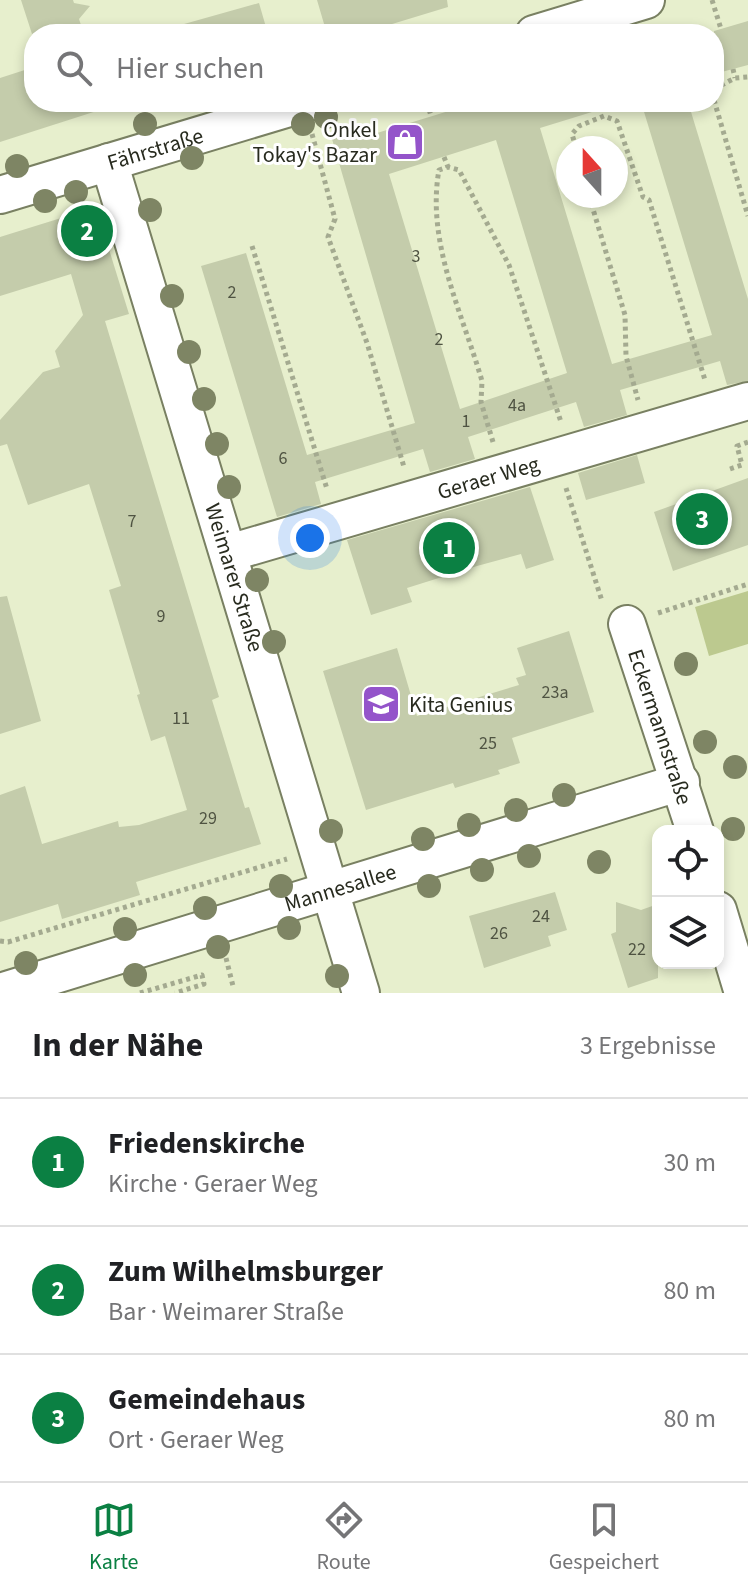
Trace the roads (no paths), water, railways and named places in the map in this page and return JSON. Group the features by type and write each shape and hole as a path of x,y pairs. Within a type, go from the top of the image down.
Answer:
{"street":[{"path":"566,24 644,0"},
{"name":"Fährstraße","path":"0,195 276,112"},
{"name":"Weimarer Straße","path":"109,162 361,993"},
{"name":"Geraer Weg","path":"229,553 731,406"},
{"name":"Eckermannstraße","path":"627,624 693,825"},
{"name":"Mannesallee","path":"0,992 681,782"},
{"path":"724,930 743,993"}],"place":[{"name":"Onkel Tokay's Bazar","path":"405,142"},
{"name":"Zum Wilhelmsburger","path":"87,231"},
{"name":"Gemeindehaus","path":"702,519"},
{"name":"Friedenskirche","path":"449,548"},
{"name":"Kita Genius","path":"381,704"}]}
